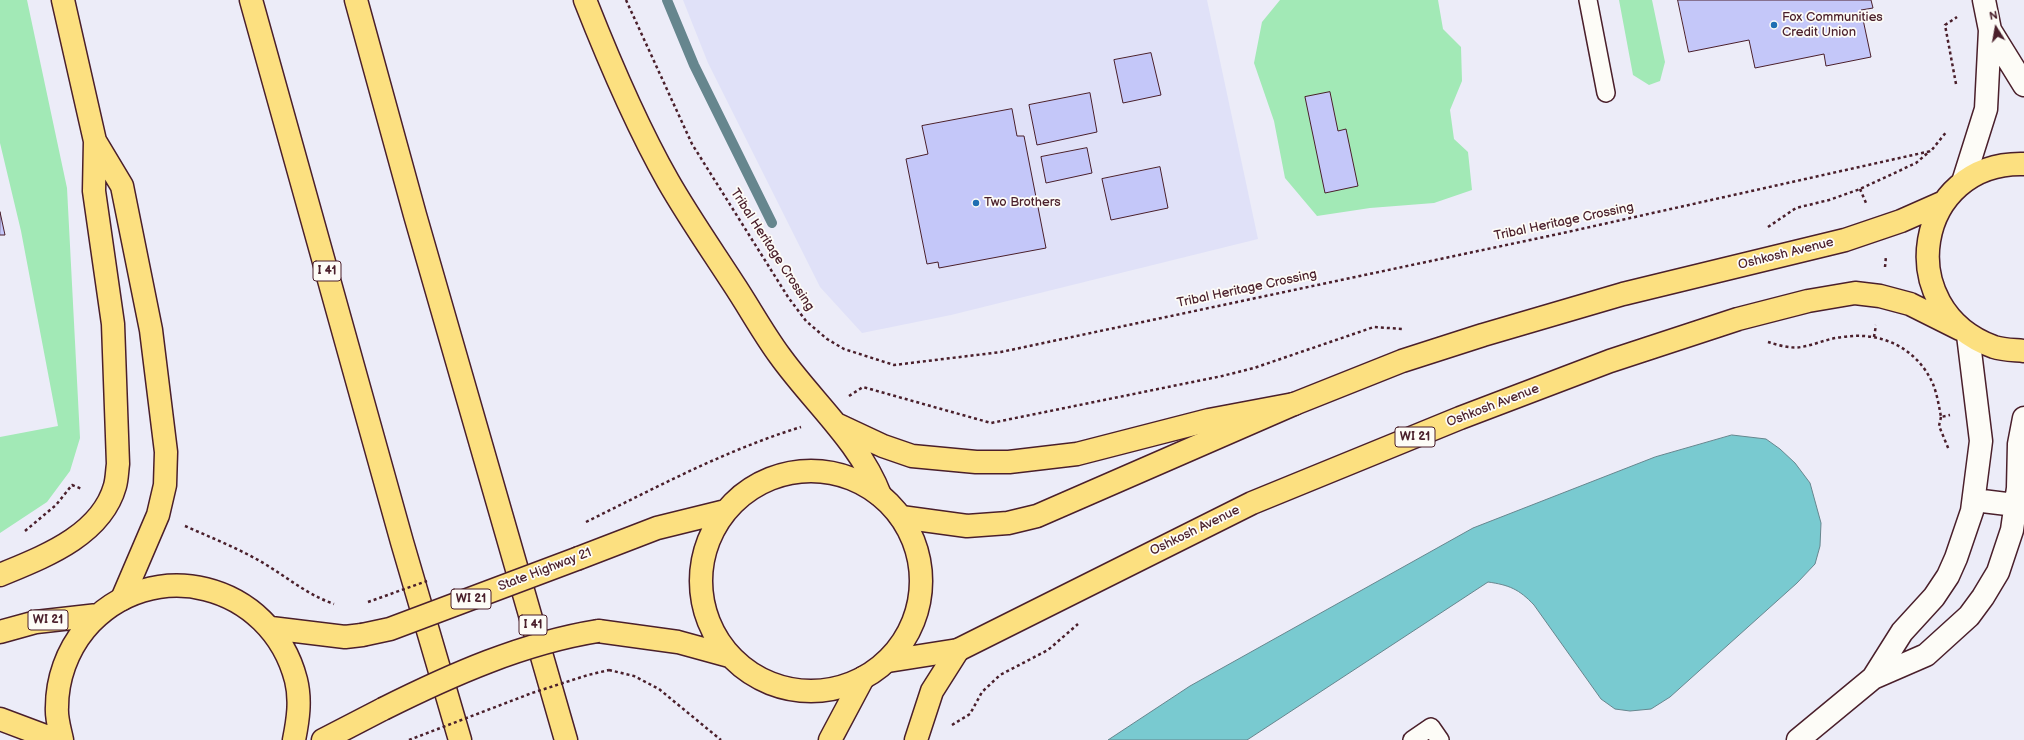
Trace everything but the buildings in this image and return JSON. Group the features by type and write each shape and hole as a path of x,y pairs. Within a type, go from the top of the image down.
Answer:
{"main road":[{"path":"0,575 54,552 82,533 102,511 115,486 118,464 113,324 94,191 95,141 63,0"},
{"name":"I 41","path":"251,0 402,542 460,740"},
{"name":"I 41","path":"356,0 415,216 566,740"},
{"path":"585,0 608,58 637,120 682,203 780,356 834,423 872,474 880,495"},
{"path":"95,141 122,186 151,330 166,452 165,485 158,515 122,599"},
{"path":"1964,332 1942,308 1930,283 1926,256 1931,227 1944,202 1963,182 1986,169 2011,163 2024,164"},
{"name":"Oshkosh Avenue","path":"901,517 967,526 1008,523 1037,516 1294,404 1402,361 1483,335 1623,294 1845,240 1901,221 1944,202"},
{"name":"Oshkosh Avenue","path":"888,661 958,650 1252,503 1460,418 1596,367 1738,319 1808,300 1855,293 1880,296 1910,304 1995,348 2024,351"},
{"path":"834,423 883,446 912,456 976,462 1009,462 1077,454 1209,420 1294,404"},
{"path":"820,472 854,480 880,495 901,517 916,545 922,576 918,608 906,636 888,661 863,678 828,689 812,692 789,689 767,682 747,671 729,656 712,630 702,600 701,568 709,538 726,511 753,488 785,474 820,472"},
{"name":"State Highway 21","path":"271,628 339,636 362,635 390,629 657,528 726,511"},
{"path":"62,740 57,708 61,674 75,641 98,615 122,599 150,588 183,585 216,591 246,606 271,628 287,653 296,681 299,710 294,740"},
{"name":"WI 21","path":"0,632 36,622 98,615"},
{"path":"323,740 437,681 480,665 570,636 598,631 678,642 729,656"},
{"path":"916,740 932,691 958,650"},
{"path":"830,740 863,678"},
{"path":"0,719 56,740"}],"street":[{"path":"1963,182 1986,109 1990,30 1984,0"},
{"path":"1990,30 2024,85"},
{"path":"1873,678 1902,632 1934,597 1948,576 1956,558 1974,500 1981,441 1964,332"},
{"path":"1798,740 1873,678 1926,655 1969,616 1983,597 1998,572 2020,506 2019,444 2024,418"},
{"path":"1974,500 2020,506"}],"lane":[{"path":"1588,0 1606,93"},
{"path":"1412,740 1431,727 1440,740"}],"path":[{"name":"Tribal Heritage Crossing","path":"626,0 692,144 788,297 806,321 827,339 844,349 894,365 1001,352 1555,235 1931,151"},
{"path":"1945,26 1957,87"},
{"path":"1796,208 1829,200 1860,189 1916,163 1931,151 1939,142 1948,127"},
{"path":"1860,189 1867,204"},
{"path":"1884,273 1886,258 1885,250"},
{"path":"1874,337 1877,322"},
{"path":"843,399 863,386 991,423 1222,376 1254,368 1374,327"},
{"path":"1801,347 1855,335 1874,337 1897,344 1919,362 1933,384 1941,417 1954,415"},
{"path":"584,523 708,462 767,437 802,427"},
{"path":"21,533 40,520 56,505 72,485 87,490"},
{"path":"180,524 236,548 265,564 318,598 340,606"},
{"path":"951,725 970,714 982,692 1000,675 1048,650"},
{"path":"409,740 532,693 588,674 609,670 634,676 659,689 721,740"}],"shaded area":[{"path":"683,0 1207,0 1258,239 951,315 862,333 820,287 708,63"}],"green space":[{"path":"0,0 27,0 67,188 80,438 70,471 47,502 0,533 0,437 58,426 21,231 0,143"},
{"path":"1280,0 1438,0 1443,29 1461,47 1462,81 1450,110 1454,139 1468,152 1472,190 1434,203 1370,208 1317,216 1285,178 1274,121 1254,63 1262,22"},
{"path":"1619,0 1652,0 1665,62 1660,81 1649,85 1633,75"}],"water":[{"path":"1732,435 1766,439 1780,449 1795,463 1810,483 1821,523 1820,546 1815,564 1797,583 1670,697 1651,709 1630,711 1615,709 1601,699 1534,605 1518,591 1508,586 1488,582 1247,740 1108,740 1190,686 1473,528 1655,457"}],"waterway":[{"path":"667,0 694,65 772,223"}],"place":[{"name":"Fox Communities Credit Union","path":"1774,25"},
{"name":"Two Brothers","path":"976,203"}]}
